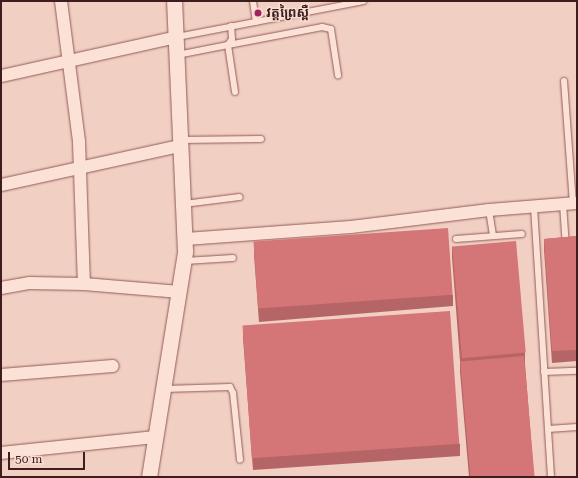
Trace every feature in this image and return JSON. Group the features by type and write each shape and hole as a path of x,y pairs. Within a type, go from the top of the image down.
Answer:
{"street":[{"path":"61,1 80,167 84,284"},
{"path":"149,477 162,389 185,261 186,240 174,1"},
{"path":"1,76 176,37"},
{"path":"1,185 180,143"},
{"path":"186,240 351,228 489,210 571,204"},
{"path":"1,288 29,284 84,284 180,292"},
{"path":"1,374 113,366"},
{"path":"1,453 155,437"}],"lane":[{"path":"253,1 256,22"},
{"path":"176,37 364,1"},
{"path":"231,26 232,39 228,45 235,92"},
{"path":"177,55 328,26 331,29 338,75"},
{"path":"564,81 571,204 565,236"},
{"path":"180,143 261,139"},
{"path":"184,204 240,197"},
{"path":"534,206 551,477"},
{"path":"489,210 493,236"},
{"path":"456,239 522,234"},
{"path":"185,261 233,258"},
{"path":"544,372 577,371"},
{"path":"162,389 230,386 233,393 240,460"},
{"path":"548,430 577,427"}],"building":[{"path":"448,228 453,295 258,308 253,242"},
{"path":"577,236 577,350 552,351 544,239"},
{"path":"516,241 526,353 462,358 452,247"},
{"path":"450,311 459,444 252,458 243,326"},
{"path":"524,356 535,477 470,477 460,362"}],"place":[{"name":"វត្តព្រៃស្ពឺ","path":"258,13"}]}
